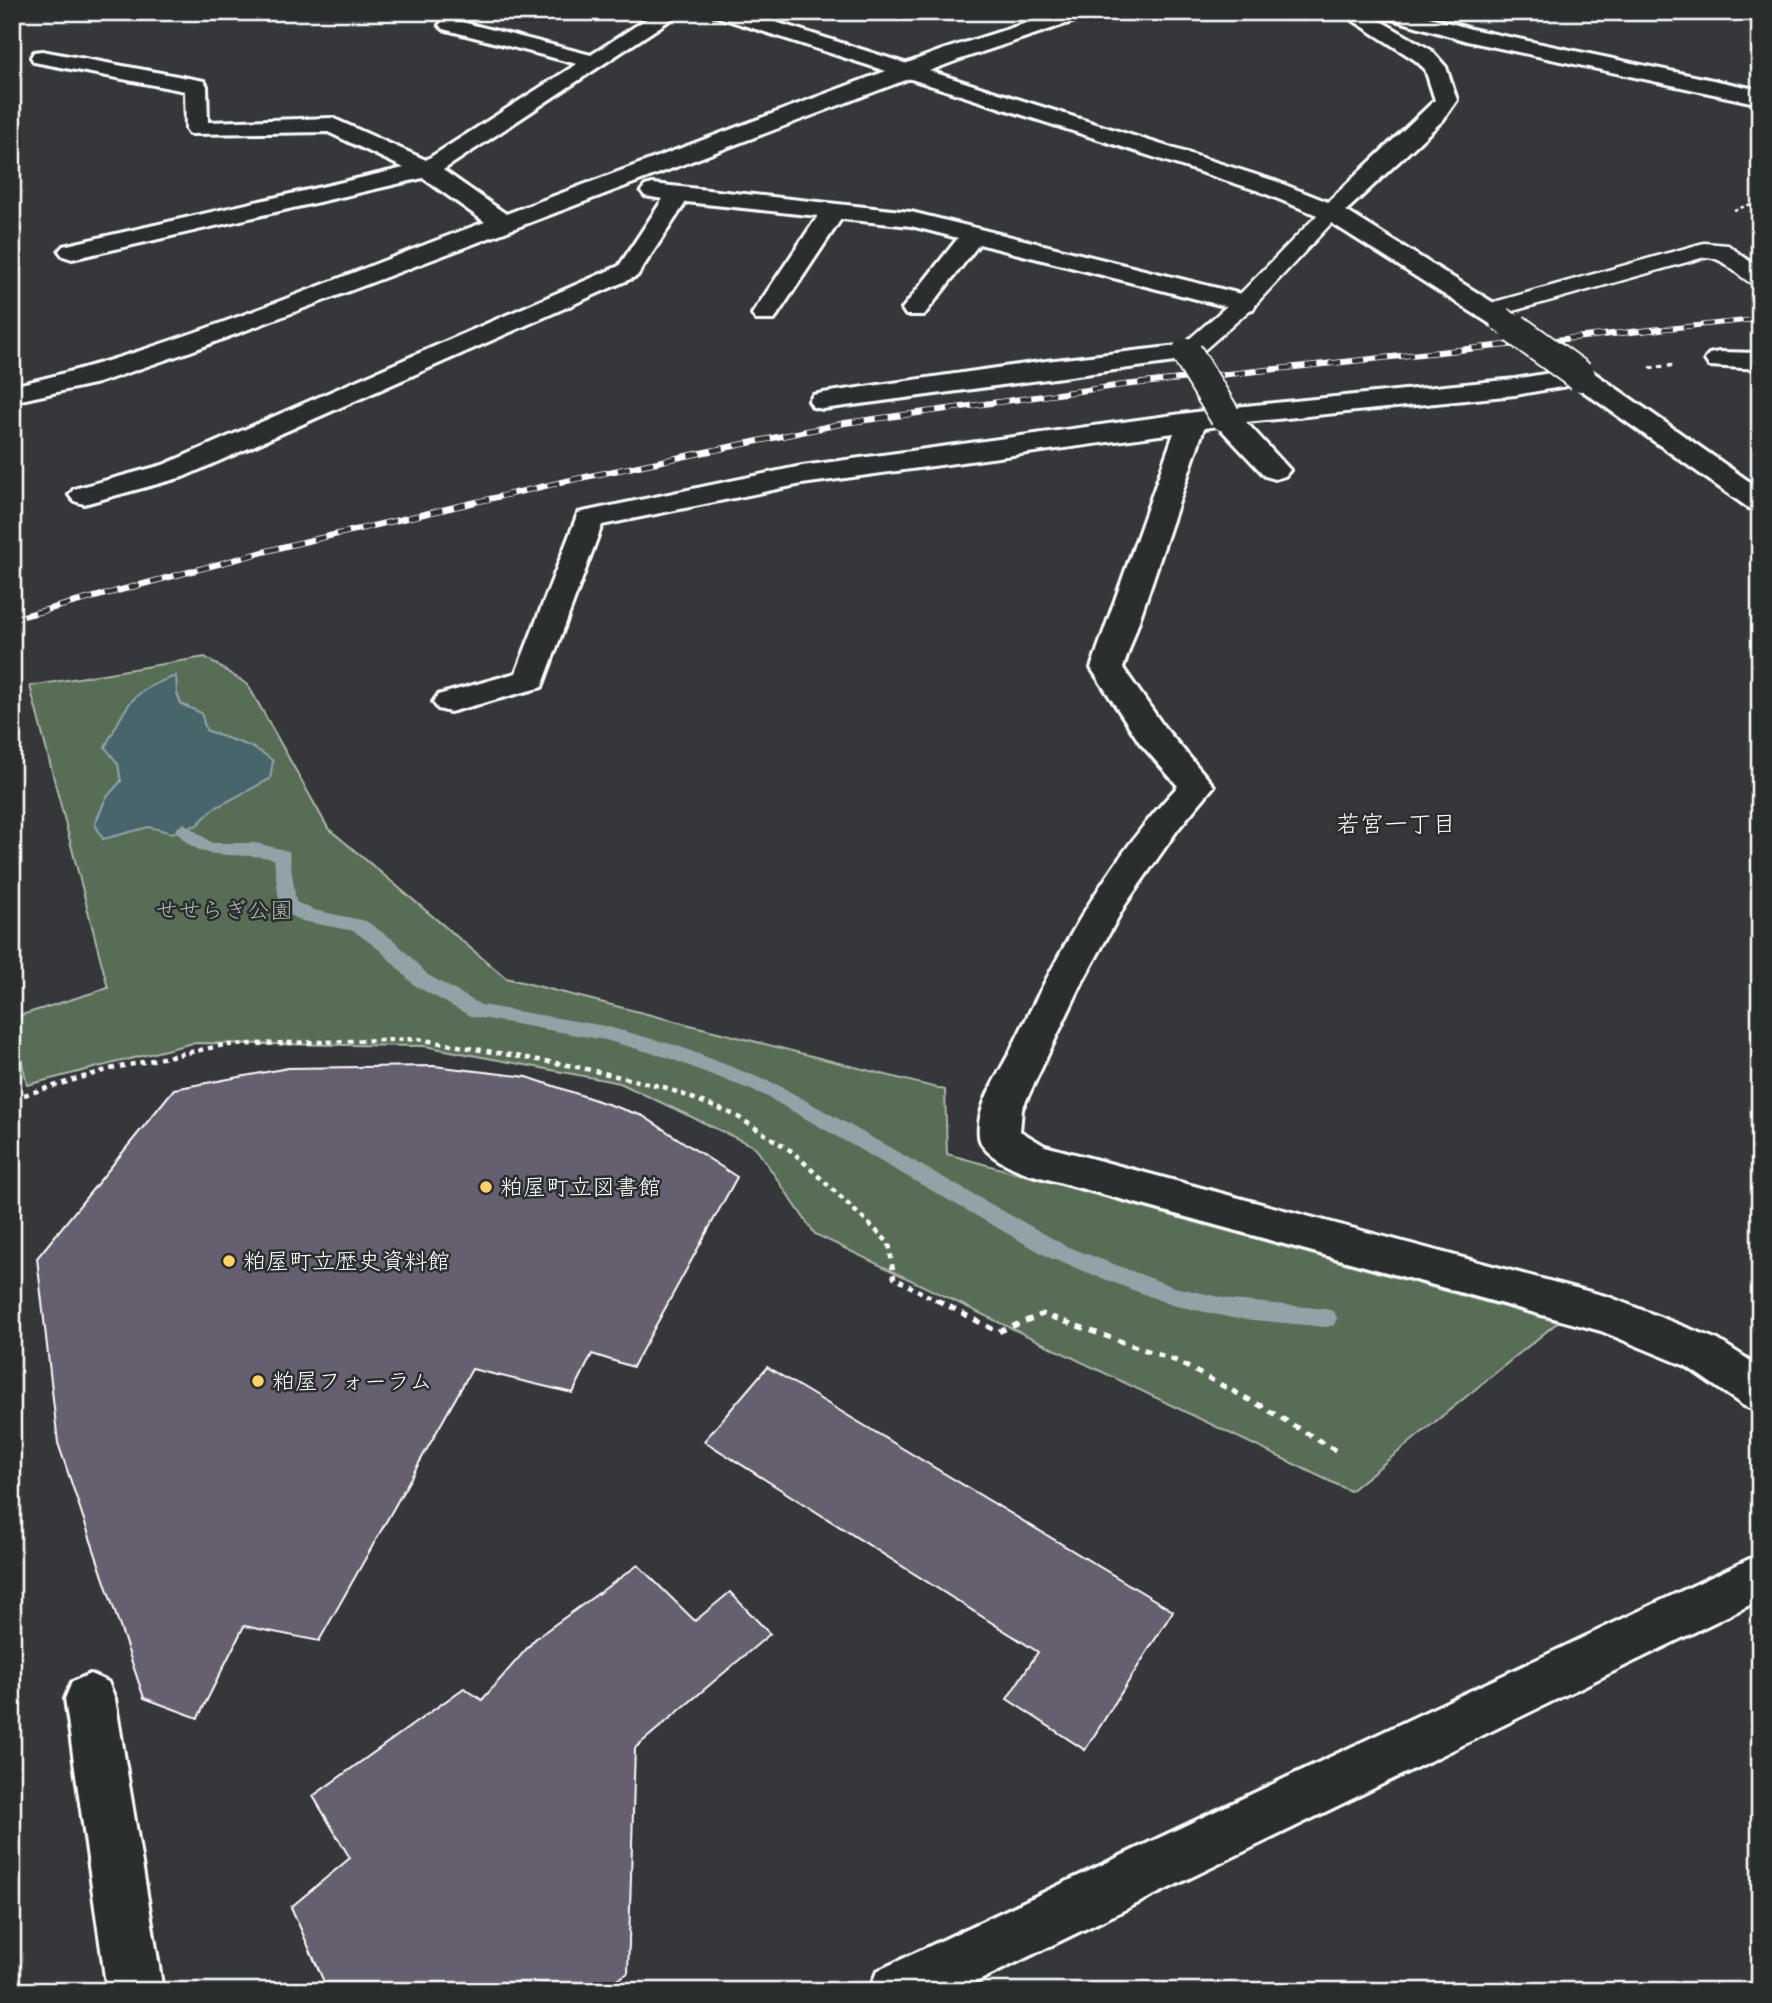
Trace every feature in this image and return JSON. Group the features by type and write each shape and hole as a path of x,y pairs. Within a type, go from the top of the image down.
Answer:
{"street":[{"path":"72,251 427,170 672,12"},
{"path":"722,12 1267,186 1331,212 1494,315 1760,503"},
{"path":"12,394 88,377 182,345 908,71 1083,12"},
{"path":"1331,212 1435,115 1446,100 1435,67 1423,55 1350,12"},
{"path":"1389,12 1466,35 1760,97"},
{"path":"450,25 595,62"},
{"path":"42,57 196,86 197,129 332,125 427,170 502,223"},
{"path":"622,178 649,190 911,219 1244,303"},
{"path":"84,495 173,471 628,271 679,194"},
{"path":"765,314 835,209"},
{"path":"915,309 974,235"},
{"path":"823,401 1046,369 1187,353 1209,419 1275,470"},
{"path":"1719,360 1760,360"},
{"path":"450,702 530,680 589,519 802,475 1209,419 1515,387 1580,376"},
{"path":"1209,419 1107,668 1152,735 1197,786 1163,820 1094,923 1002,1109 999,1138 1033,1159 1609,1315 1702,1353 1760,1392"},
{"path":"897,1991 1760,1576"},
{"path":"90,1699 135,1991"}],"lane":[{"path":"1187,353 1244,303 1331,212"},
{"path":"1494,315 1704,250 1720,250 1760,280"}],"path":[{"path":"24,1095 110,1069 224,1045 313,1040 418,1039 573,1066 664,1087 735,1115 793,1152 889,1242 894,1278 926,1297 998,1332 1043,1314 1174,1360 1263,1407 1338,1452"}],"green space":[{"name":"せせらぎ公園","path":"205,657 248,685 328,828 506,978 945,1090 947,1154 1558,1322 1350,1491 815,1234 755,1147 620,1083 424,1046 193,1043 27,1085 12,1018 108,988 30,686"}],"water":[{"path":"176,676 181,704 201,713 206,730 249,746 273,761 270,779 213,809 197,825 172,833 149,827 103,839 95,824 106,798 121,781 118,764 105,747 125,711 138,695 147,688"}],"building":[{"name":"粕屋フォーラム","path":"434,1066 527,1077 643,1116 737,1177 633,1367 592,1354 573,1393 472,1369 319,1641 244,1626 198,1718 144,1698 58,1443 37,1258 174,1089 288,1068"},
{"path":"767,1367 1173,1611 1085,1750 1007,1699 1038,1652 704,1441"},
{"path":"638,1565 695,1621 730,1592 770,1634 635,1748 628,1973 599,1991 328,1991 291,1907 350,1858 313,1796 464,1688 482,1700 536,1638"}],"waterway":[{"path":"184,829 193,839 209,849 244,848 283,855 287,905 309,916 359,926 388,946 421,980 477,1011 605,1033 671,1051 771,1090 1058,1252 1172,1296 1233,1309 1326,1318"}],"railway":[{"path":"1643,331 1760,319"},
{"path":"12,619 286,546 571,480 845,423 1123,385 1660,329"}],"place":[{"name":"粕屋町立図書館","path":"486,1187"},
{"name":"粕屋町立歴史資料館","path":"229,1261"},
{"name":"粕屋フォーラム","path":"258,1381"}],"district":[{"name":"若宮一丁目","path":"1396,824"}]}
